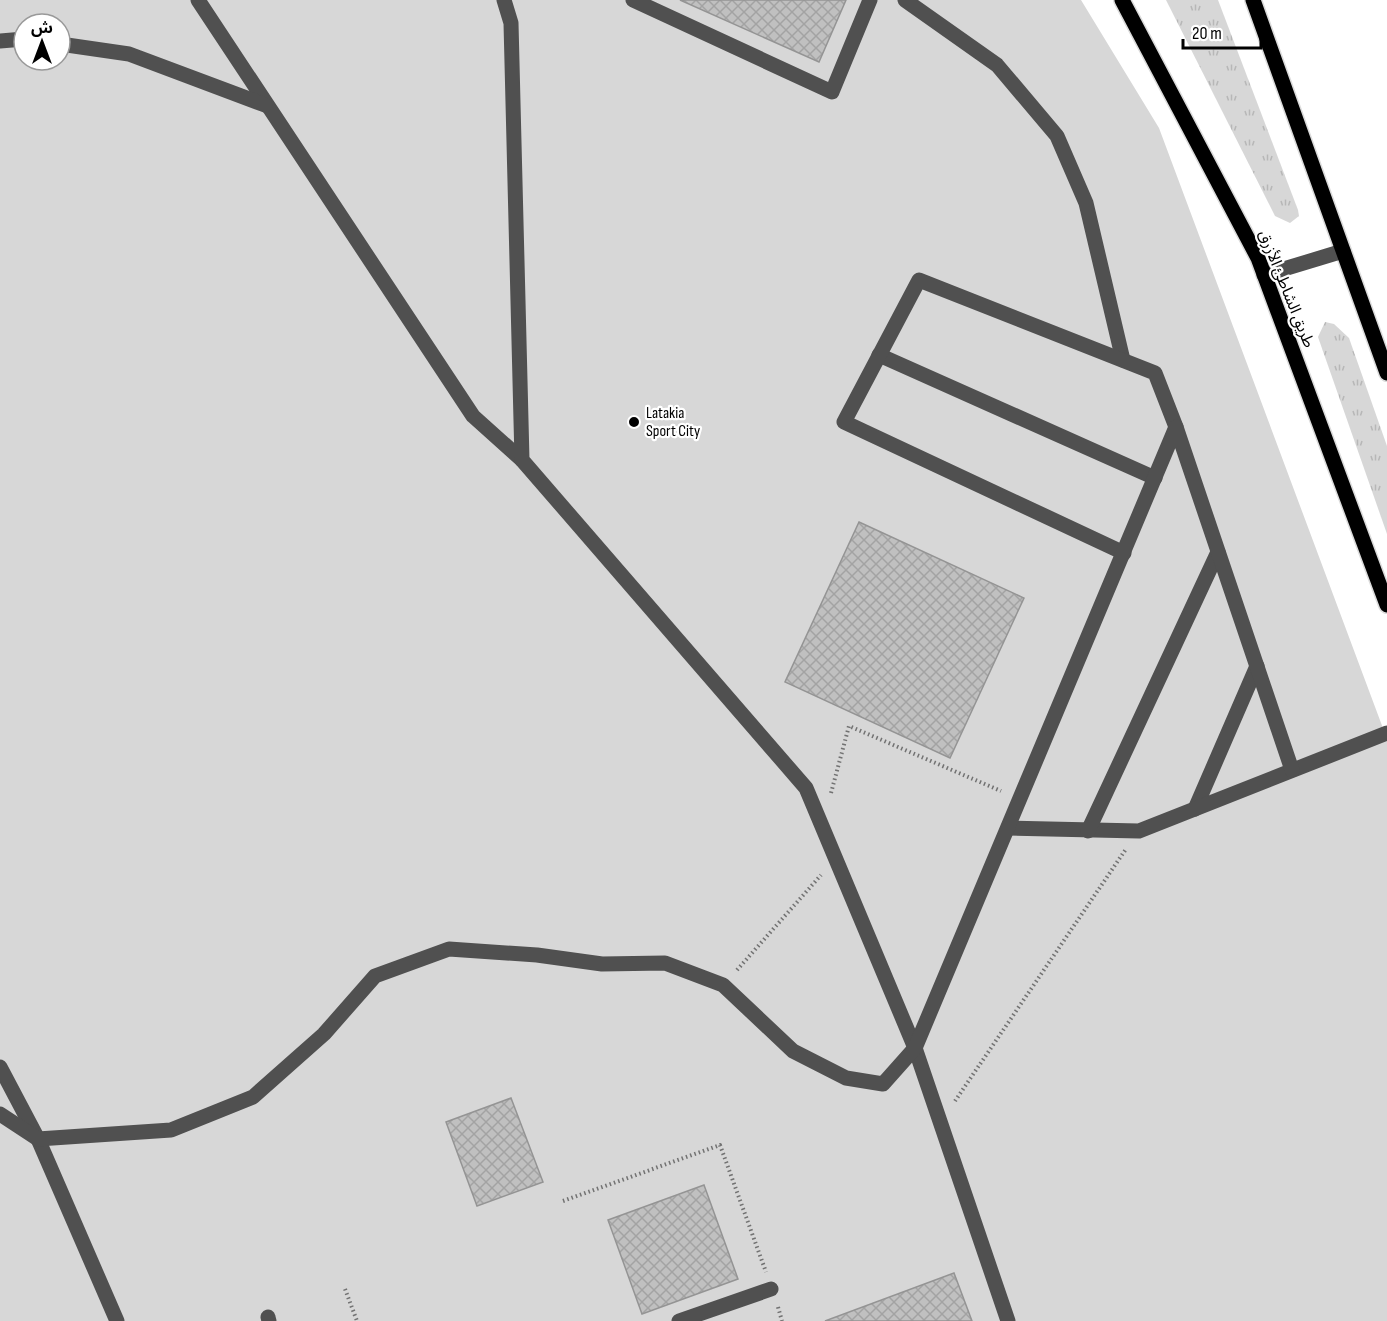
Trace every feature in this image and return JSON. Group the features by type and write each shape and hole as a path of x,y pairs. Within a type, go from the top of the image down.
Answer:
{"main road":[{"name":"طريق الشاطئ الأزرق","path":"1122,0 1258,258 1387,605"},
{"path":"1253,0 1387,373"}],"street":[{"path":"198,0 265,105 473,416 522,460 806,788 915,1048 1008,1321"},
{"path":"504,0 511,23 522,460"},
{"path":"633,0 832,92 870,0"},
{"path":"905,0 997,65 1057,136 1086,203 1123,360"},
{"path":"72,46 129,54 265,105"},
{"path":"1264,275 1343,251"},
{"path":"1124,553 844,423 919,280 1155,374 1176,427 1292,770"},
{"path":"879,355 1155,478"},
{"path":"0,1114 38,1138 171,1130 253,1097 324,1034 375,976 449,950 537,955 602,964 665,963 723,986 794,1051 846,1078 883,1084 915,1048 1176,427"},
{"path":"1088,831 1218,552"},
{"path":"1195,809 1257,666"},
{"path":"1009,828 1139,831 1387,733"},
{"path":"0,1067 38,1138 117,1321"},
{"path":"679,1321 771,1289"}],"path":[{"path":"822,826 849,726 1021,800"},
{"path":"940,1123 1139,831"},
{"path":"723,986 835,858"},
{"path":"563,1201 720,1145 747,1215"},
{"path":"345,1289 357,1321"}],"green space":[{"name":"Latakia Sport City","path":"0,0 1081,0 1159,128 1387,739 1387,1321 0,1321"},
{"path":"1166,0 1218,0 1298,210 1299,216 1290,223 1275,216"},
{"path":"1325,322 1334,324 1349,338 1387,446 1387,534 1318,337"}],"building":[{"path":"680,0 846,0 819,62"},
{"path":"859,522 1024,598 950,758 785,682"},
{"path":"511,1098 543,1182 477,1206 446,1122"},
{"path":"704,1185 738,1279 642,1314 608,1220"},
{"path":"954,1273 972,1321 825,1321"}],"place":[{"name":"Latakia Sport City","path":"634,422"}]}
